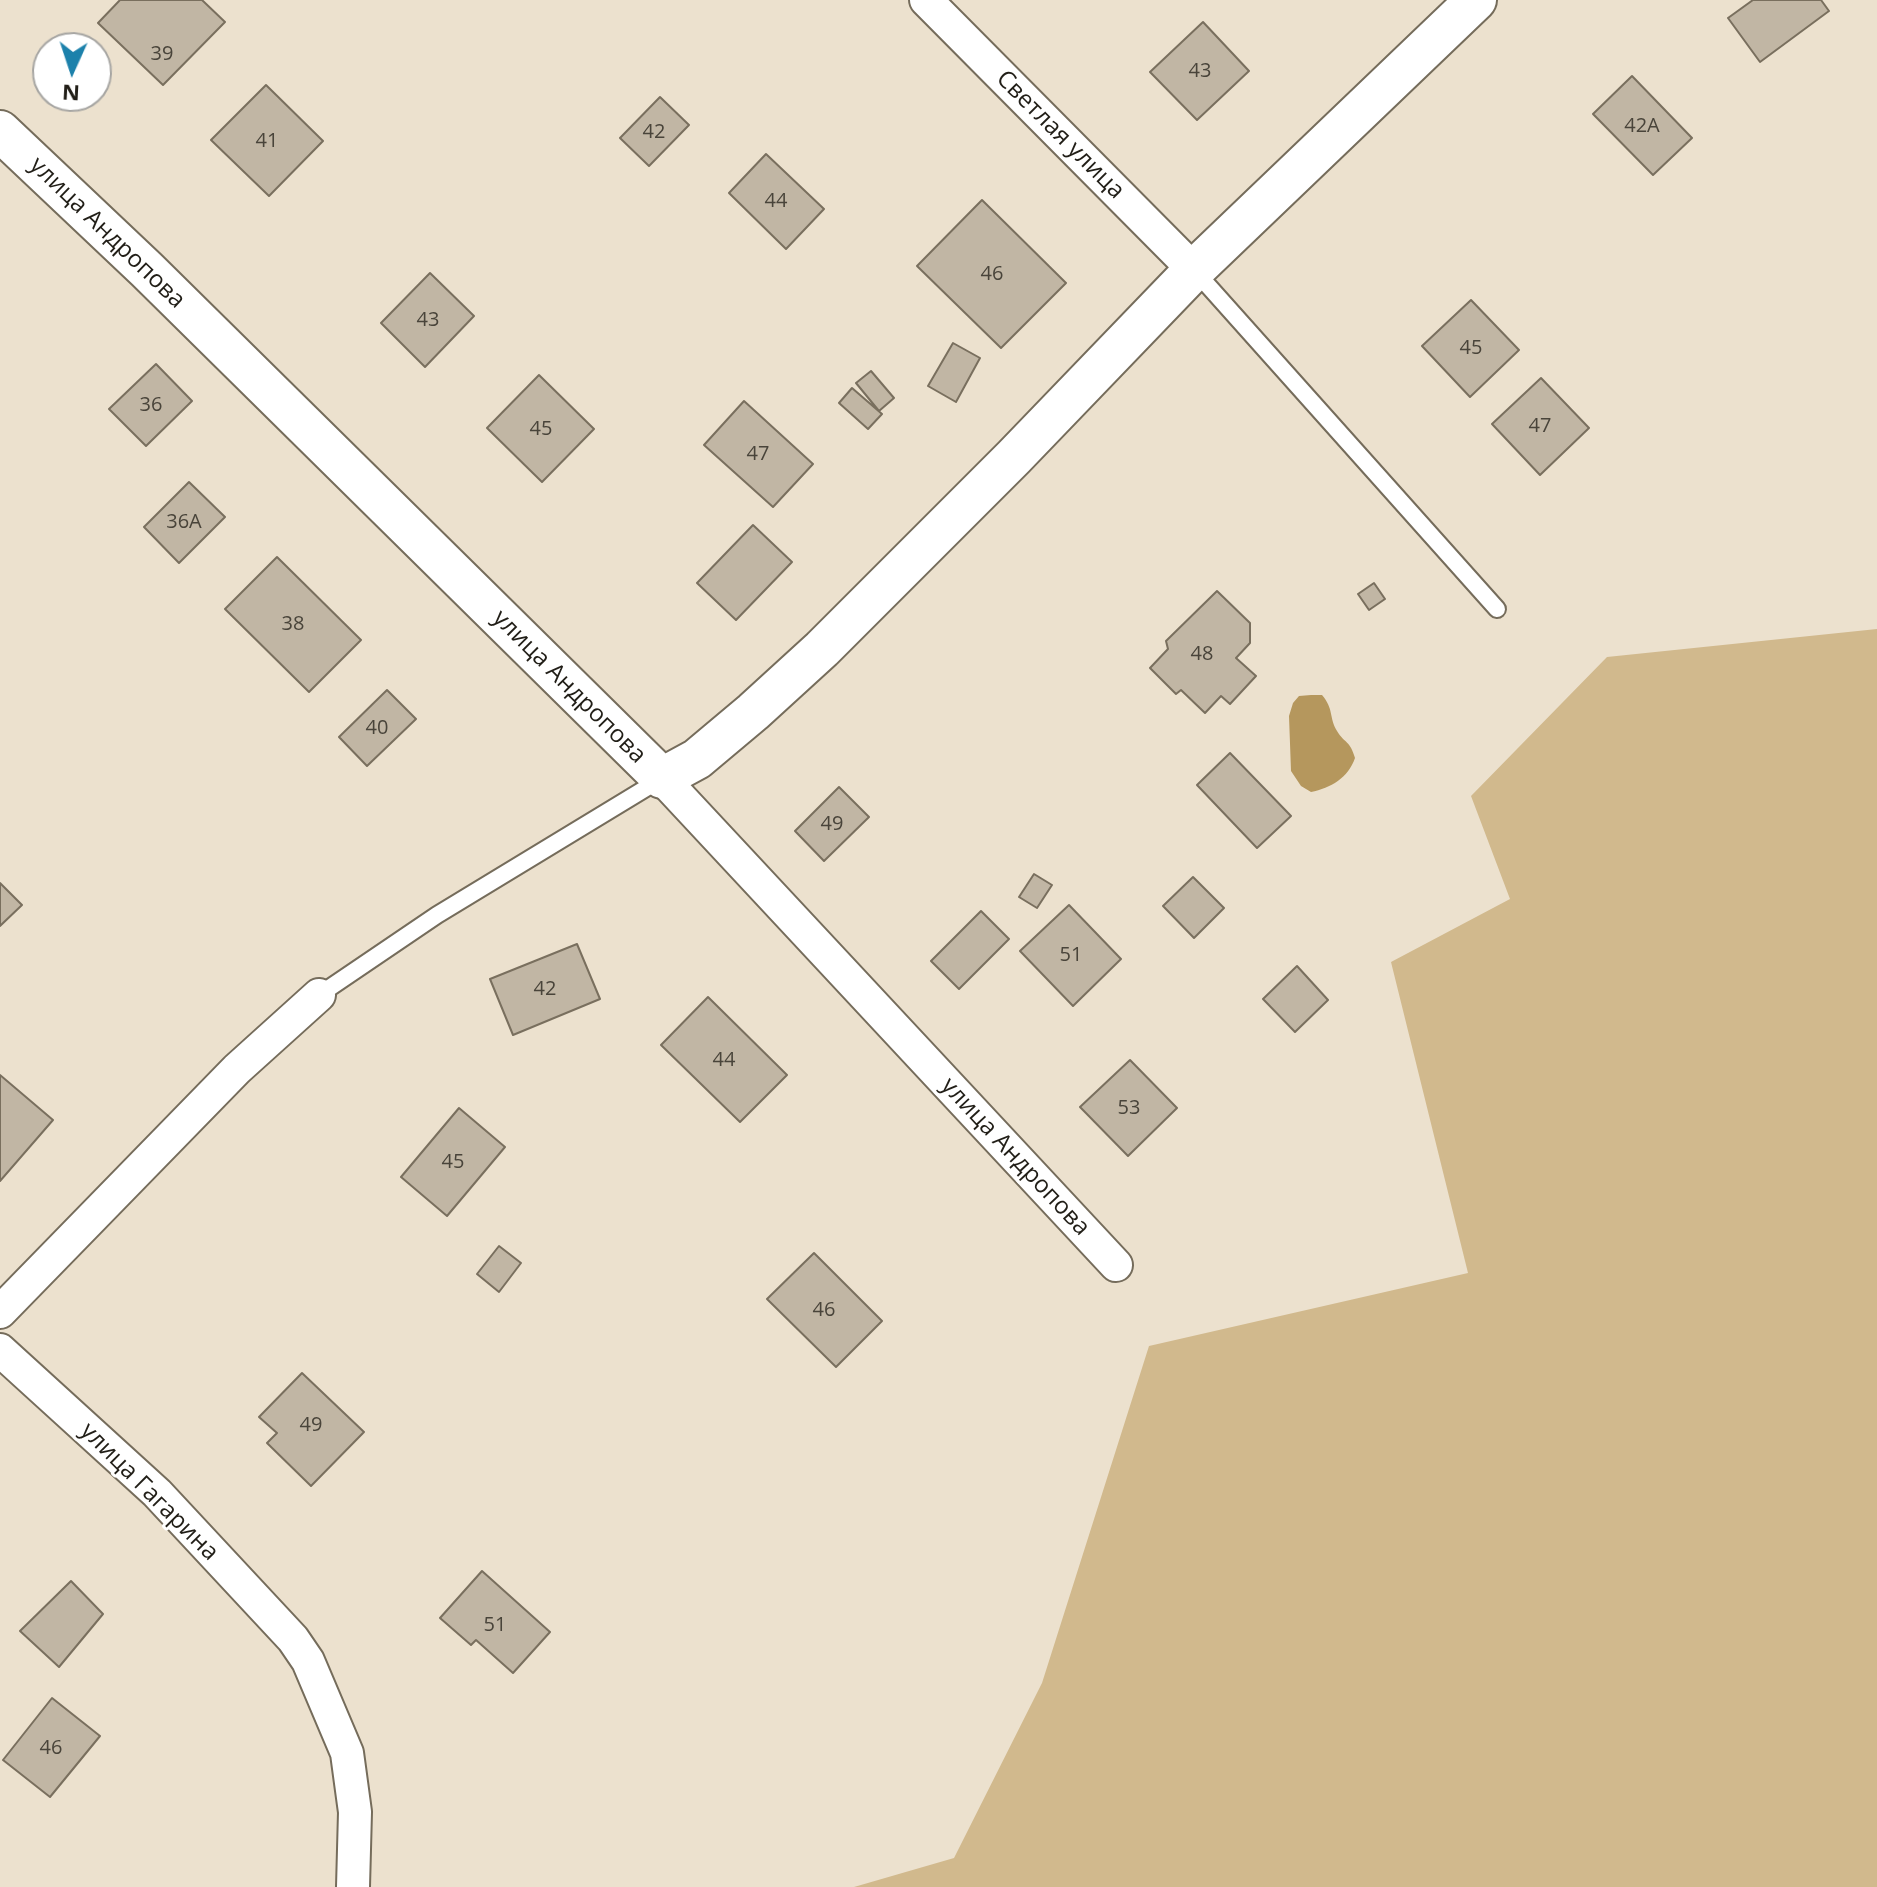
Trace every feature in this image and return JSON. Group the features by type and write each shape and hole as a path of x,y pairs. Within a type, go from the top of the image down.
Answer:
{"street":[{"name":"Светлая улица","path":"926,0 1194,270"},
{"path":"662,778 697,759 822,649 1014,457 1194,270 1476,0"},
{"name":"улица Андропова","path":"0,131 147,270 662,778 1116,1265"},
{"path":"0,1312 237,1069 319,995"},
{"name":"улица Гагарина","path":"0,1350 157,1493 293,1639 308,1661 347,1753 355,1812 353,1887"}],"lane":[{"path":"1194,270 1497,609"},
{"path":"319,995 437,915 662,778"}],"shaded area":[{"path":"1877,629 1877,1887 854,1887 954,1858 1042,1683 1149,1346 1468,1273 1391,962 1510,899 1471,796 1607,657"},
{"path":"1322,695 1335,726 1355,758 1338,781 1311,792 1301,786 1291,771 1289,716 1299,696"}],"building":[{"path":"120,0 202,0 225,22 163,85 112,36 112,32 107,32 98,23"},
{"path":"1753,0 1821,0 1829,11 1760,62 1728,18"},
{"path":"1203,22 1249,71 1197,120 1150,72"},
{"path":"1632,76 1692,138 1653,175 1593,114"},
{"path":"266,85 323,141 269,196 211,140"},
{"path":"660,97 689,125 649,166 620,138"},
{"path":"766,154 824,209 786,249 729,193"},
{"path":"982,200 1066,283 1001,348 917,266"},
{"path":"430,273 474,316 425,367 381,323"},
{"path":"1471,300 1519,350 1470,397 1422,346"},
{"path":"953,343 980,358 956,402 928,386"},
{"path":"156,364 192,401 146,446 109,409"},
{"path":"871,371 894,398 879,411 856,383"},
{"path":"539,375 594,429 542,482 487,428"},
{"path":"1541,378 1589,428 1540,475 1492,424"},
{"path":"852,388 882,414 868,429 839,403"},
{"path":"744,401 813,464 773,507 704,445"},
{"path":"189,482 225,517 179,563 144,527"},
{"path":"753,525 792,562 736,620 697,583"},
{"path":"277,557 361,640 309,692 225,609"},
{"path":"1374,583 1385,599 1369,610 1358,594"},
{"path":"1217,591 1250,623 1250,643 1236,658 1256,676 1230,704 1221,696 1205,713 1181,690 1176,694 1150,668 1168,649 1166,641"},
{"path":"387,690 416,719 367,766 339,737"},
{"path":"1230,753 1291,816 1257,848 1197,785"},
{"path":"839,787 869,817 824,861 795,831"},
{"path":"1034,874 1052,885 1037,908 1019,897"},
{"path":"1193,877 1224,908 1194,938 1163,906"},
{"path":"0,883 22,905 0,926"},
{"path":"1069,905 1121,959 1073,1006 1020,951"},
{"path":"981,911 1009,939 959,989 931,961"},
{"path":"577,944 600,999 513,1035 490,979"},
{"path":"1297,966 1328,1000 1295,1032 1263,999"},
{"path":"708,997 787,1075 740,1122 661,1045"},
{"path":"1130,1060 1177,1108 1128,1156 1080,1107"},
{"path":"0,1075 53,1120 0,1181"},
{"path":"459,1108 505,1147 447,1216 401,1177"},
{"path":"499,1246 521,1263 499,1292 477,1274"},
{"path":"814,1253 882,1321 836,1367 767,1299"},
{"path":"302,1373 364,1432 311,1486 267,1443 277,1433 259,1417"},
{"path":"482,1571 550,1632 513,1673 476,1640 471,1645 440,1618"},
{"path":"71,1581 103,1614 59,1667 20,1631"},
{"path":"52,1698 100,1736 50,1797 3,1760"}]}
